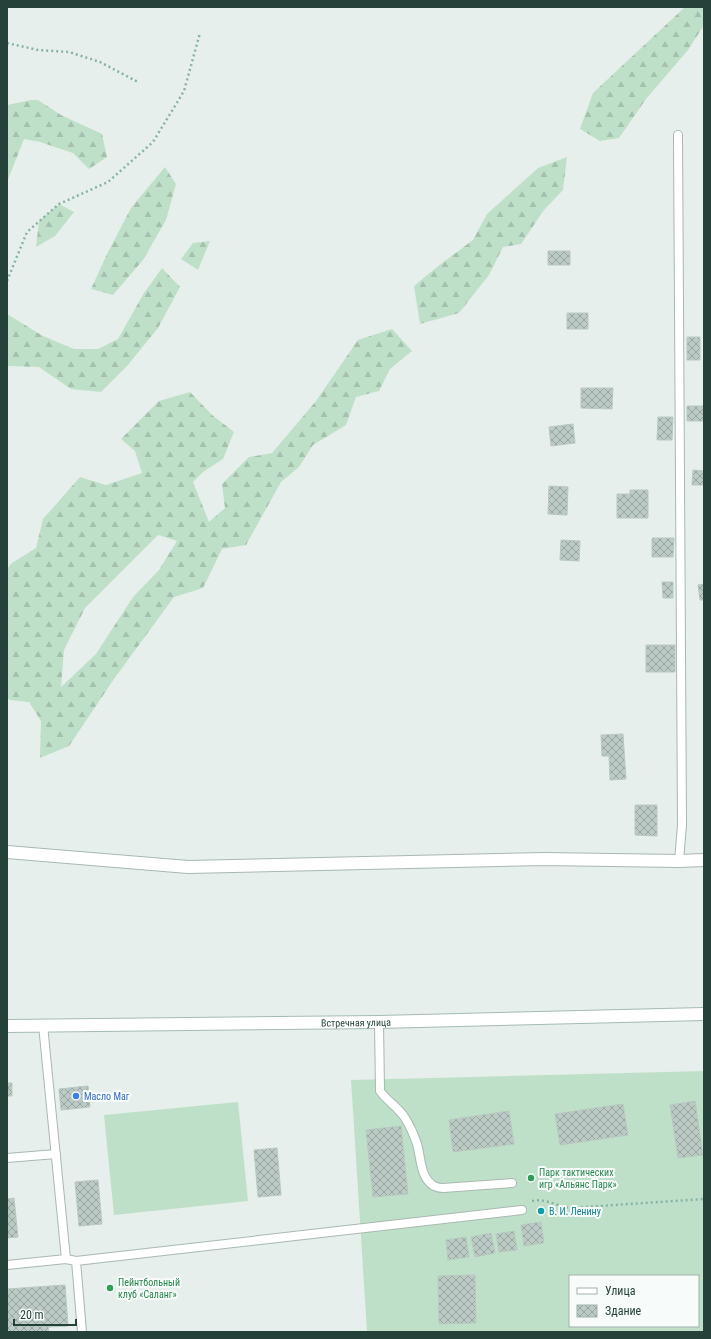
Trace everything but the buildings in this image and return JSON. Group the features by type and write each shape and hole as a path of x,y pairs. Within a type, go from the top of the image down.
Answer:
{"main road":[{"path":"7,852 188,867 544,859 704,860"},
{"name":"Встречная улица","path":"7,1026 379,1022 704,1014"}],"lane":[{"path":"678,135 682,818 679,861"},
{"path":"379,1022 380,1091 386,1099 404,1116 411,1128 417,1144 424,1172 428,1180 434,1186 443,1188 512,1183"},
{"path":"43,1025 66,1259"},
{"path":"7,1158 56,1154"},
{"path":"7,1265 66,1259 76,1261 522,1210"},
{"path":"76,1261 82,1332"}],"path":[{"path":"7,280 27,232 59,204 108,182 153,142 184,91 200,33"},
{"path":"7,44 38,50 69,52 100,62 138,82"},
{"path":"522,1210 530,1201 539,1199 550,1201 560,1207 569,1208 704,1199"}],"green space":[{"path":"685,7 704,7 704,25 688,50 646,99 619,138 600,141 580,129 593,93"},
{"path":"38,100 61,115 102,134 107,157 89,169 73,153 40,142 24,139 7,182 7,105"},
{"path":"567,157 563,190 544,210 521,244 503,247 489,275 459,313 420,324 414,286 473,240 487,214 538,168"},
{"path":"165,167 176,184 166,220 143,260 113,295 91,289 131,208"},
{"path":"59,204 74,212 55,236 36,247 39,221"},
{"path":"210,241 198,270 181,259 193,243"},
{"path":"162,268 180,287 158,328 127,366 101,392 71,389 39,367 7,366 7,314 43,336 74,349 98,349 118,339 144,293"},
{"path":"392,329 412,351 390,369 379,391 356,397 346,425 313,445 299,467 281,482 246,545 222,549 203,588 174,597 114,679 69,746 40,758 41,721 29,702 10,700 7,698 7,569 12,563 36,548 43,519 80,477 106,485 142,473 135,451 121,439 159,401 190,392 212,415 234,432 223,459 203,472 193,482 209,522 225,508 222,484 249,457 272,453 316,401 358,340","holes":["158,535 177,541 159,570 133,597 96,654 61,687 64,650 85,608"]},
{"name":"Парк тактических игр «Альянс Парк»","path":"704,1071 704,1332 367,1332 351,1080"},
{"path":"238,1102 248,1201 114,1215 104,1115"}],"place":[{"name":"Масло Маг","path":"76,1096"},
{"name":"Парк тактических игр «Альянс Парк»","path":"531,1178"},
{"name":"В. И. Ленину","path":"541,1211"},
{"name":"Пейнтбольный клуб «Саланг»","path":"110,1288"}]}
